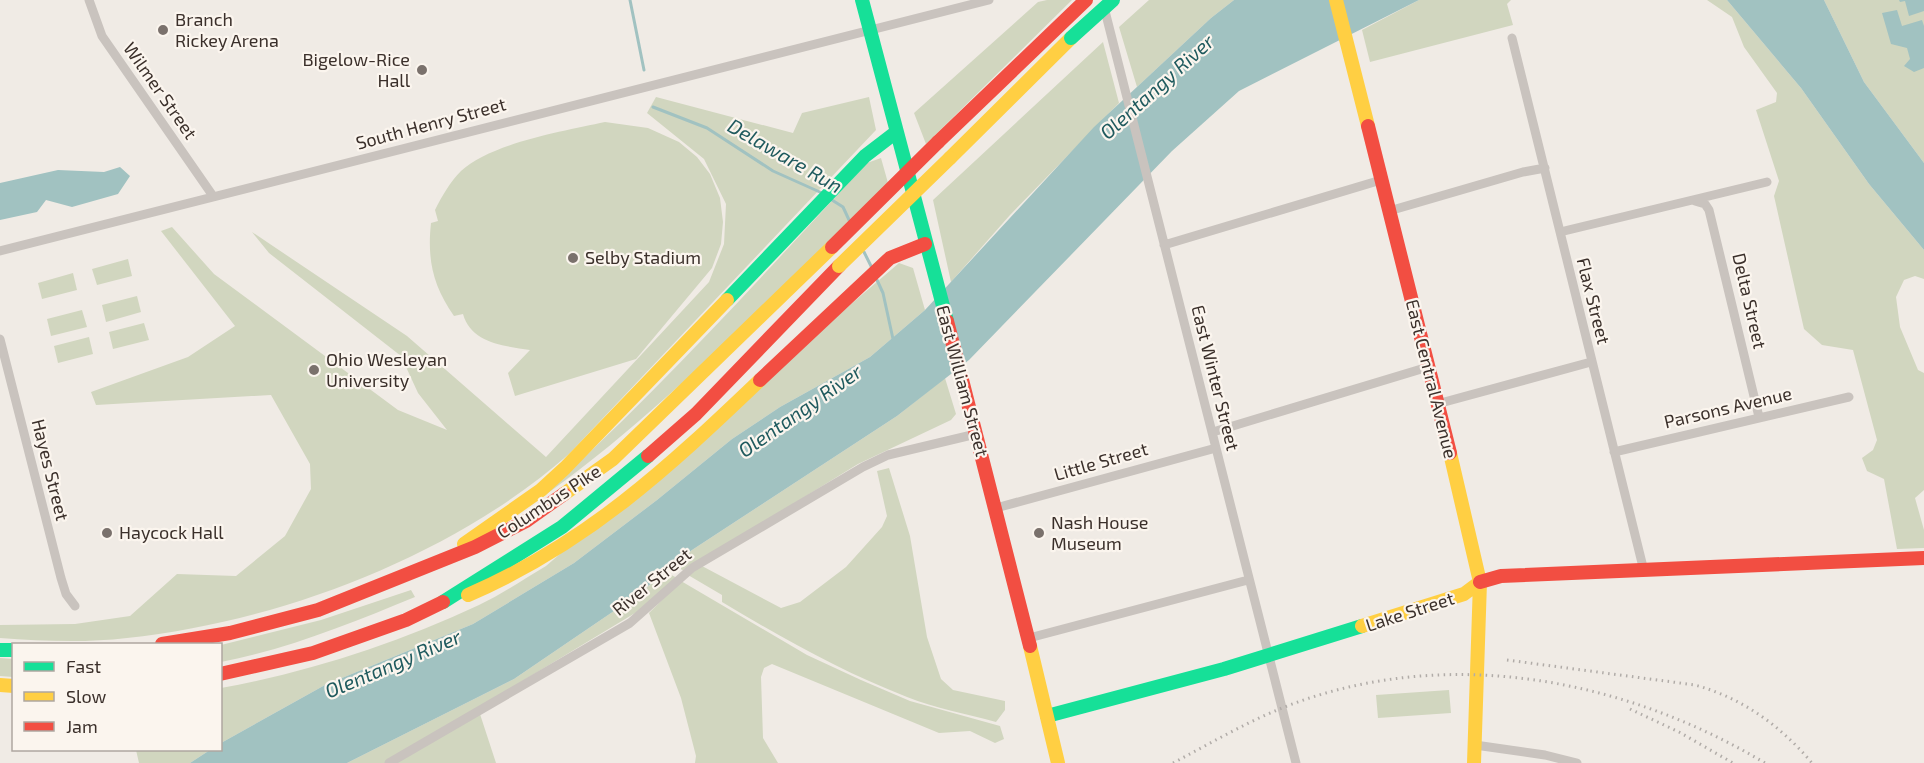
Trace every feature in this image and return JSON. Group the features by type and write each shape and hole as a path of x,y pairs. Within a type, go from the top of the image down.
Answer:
{"main road":[{"name":"East William Street","path":"862,0 895,133 996,508 1058,763"},
{"name":"Columbus Pike","path":"173,643 230,633 297,616 367,592 501,536 526,521 614,459 1086,0"},
{"name":"Columbus Pike","path":"222,674 283,661 340,645 435,607 562,527 620,481 696,414 839,266 1071,38 1113,0"},
{"name":"East Central Avenue","path":"1336,0 1480,582 1474,763"},
{"path":"441,561 541,490 572,462 865,156 895,133"},
{"path":"435,607 502,582 562,547 603,519 694,442 896,254 925,244"},
{"name":"Lake Street","path":"1047,716 1268,656 1464,594 1480,582 1501,576 1923,560"}],"street":[{"name":"Wilmer Street","path":"89,0 102,36 213,196"},
{"name":"South Henry Street","path":"0,251 989,0"},
{"name":"East Winter Street","path":"1102,0 1296,763"},
{"name":"Flax Street","path":"1512,38 1644,571"},
{"path":"1389,211 1522,172 1545,168"},
{"path":"1164,245 1381,180"},
{"path":"1560,232 1767,182"},
{"name":"Delta Street","path":"1695,201 1705,204 1709,210 1759,417"},
{"name":"Hayes Street","path":"0,339 61,578 66,594 75,606"},
{"path":"1437,404 1591,362"},
{"path":"1213,432 1428,367"},
{"name":"Parsons Avenue","path":"1614,452 1849,397"},
{"name":"River Street","path":"389,763 630,622 692,568 863,467 888,455 976,434"},
{"name":"Little Street","path":"996,508 1216,448"},
{"path":"1029,638 1248,580"},
{"path":"1475,745 1545,755 1577,763"}],"green space":[{"path":"1072,0 926,144 914,113 1038,2"},
{"path":"1149,0 1234,0 1211,18 1137,87 1119,27"},
{"path":"1419,0 1511,0 1507,4 1513,25 1370,62 1362,30"},
{"path":"1707,0 1727,0 1801,88 1869,184 1924,250 1924,279 1915,276 1904,280 1896,297 1900,327 1918,370 1924,373 1924,490 1915,498 1924,530 1924,548 1897,549 1884,479 1867,471 1862,458 1873,450 1877,440 1853,350 1822,345 1804,329 1774,196 1779,181 1756,110 1776,102 1777,93 1744,47 1732,17"},
{"path":"1824,0 1924,0 1924,163 1864,82"},
{"path":"1103,42 1119,103 1010,215 951,282 933,200"},
{"path":"656,97 793,133 802,113 869,97 876,130 569,454 523,491 473,524 419,553 362,578 304,600 244,617 185,630 111,640 64,641 0,638 0,625 75,624 130,616 177,574 236,576 285,536 311,489 310,464 271,395 96,405 91,392 188,357 235,326 161,231 172,227 214,274 398,410 447,430 418,393 401,356 269,253 252,232 407,336 546,457 709,282 724,244 726,204 704,159 647,113"},
{"name":"Selby Stadium","path":"605,122 648,128 679,142 697,157 710,174 720,198 723,222 721,244 712,268 636,359 515,396 508,373 530,350 510,347 481,337 467,324 463,314 454,316 436,283 431,261 431,223 438,221 435,210 453,180 474,161 529,139"},
{"path":"881,158 888,183 674,391 582,468 534,503 663,380 867,163"},
{"path":"128,259 132,276 97,285 92,269"},
{"path":"899,263 913,268 925,310 870,357 780,407 732,439 574,563 473,624 325,685 222,742 222,688 320,665 417,632 479,605 546,566"},
{"path":"73,273 77,290 42,299 38,283"},
{"path":"137,296 141,312 106,322 102,305"},
{"path":"82,310 87,327 51,336 47,319"},
{"path":"144,323 149,340 113,349 109,332"},
{"path":"89,337 93,354 58,363 54,346"},
{"path":"945,378 956,414 951,420 858,464 684,571 674,565 692,550 897,416"},
{"path":"889,468 910,536 927,637 941,679 953,690 1005,701 1005,710 996,722 918,701 859,677 813,654 722,602 722,595 688,575 702,566 781,608 800,602 846,567 882,527 887,516 877,471"},
{"path":"666,572 677,578 650,604 478,708 496,763 347,763 514,679 636,596"},
{"path":"681,581 807,655 910,701 1000,726 1004,739 995,743 970,731 939,733 772,664 764,668 761,677 763,738 778,763 695,763 696,756 681,698 649,613"},
{"path":"411,590 415,597 295,643 222,662 222,645 321,620"},
{"path":"0,658 12,659 12,677 0,676"},
{"path":"1449,690 1451,713 1378,718 1376,695"},
{"path":"136,751 208,751 190,763 139,763"}],"water":[{"name":"Olentangy River","path":"1234,0 1419,0 1239,91 1172,151 969,360 897,416 692,550 636,596 514,679 347,763 190,763 208,751 222,751 222,742 325,685 473,624 574,563 732,439 780,407 870,357 925,310 1094,127 1211,18"},
{"path":"1727,0 1824,0 1864,82 1924,163 1924,250 1869,184 1801,88"},
{"path":"1899,0 1924,0 1924,11 1909,16 1905,1 1900,2"},
{"path":"1897,10 1902,26 1922,20 1924,26 1924,68 1914,72 1904,66 1910,59 1907,48 1891,44 1882,13"},
{"path":"120,167 130,176 118,194 72,207 46,200 37,212 0,220 0,183 58,170 104,172"}],"waterway":[{"name":"Delaware Run","path":"630,0 644,70"},
{"name":"Delaware Run","path":"653,107 707,128 773,171 822,193"},
{"name":"Delaware Run","path":"832,200 843,207 850,222"},
{"name":"Delaware Run","path":"864,252 872,268"},
{"name":"Delaware Run","path":"877,280 883,293 893,339"}],"railway":[{"path":"1507,660 1695,685 1744,705 1773,725 1812,763"},
{"path":"1173,763 1268,714 1343,688 1405,678 1467,675 1530,679 1591,691 1651,709 1709,733 1765,763"},
{"path":"1630,709 1679,732 1733,763"}],"traffic: fast":[{"path":"862,0 947,321"},
{"path":"1071,38 1113,0"},
{"path":"727,300 865,156 895,133"},
{"path":"443,602 562,527 648,456"},
{"path":"1047,716 1224,669 1362,626"},
{"path":"0,650 12,650"}],"traffic: slow":[{"path":"1336,0 1368,126"},
{"path":"950,158 1071,38"},
{"path":"839,266 950,158"},
{"path":"564,494 613,459 832,247"},
{"path":"464,544 541,490 565,468 727,300"},
{"path":"468,595 511,575 588,528 692,444 760,380"},
{"path":"1362,626 1464,594 1480,582 1450,453"},
{"path":"1474,763 1480,582"},
{"path":"1030,646 1058,763"},
{"path":"0,685 12,686"}],"traffic: jam":[{"path":"938,142 1086,0"},
{"path":"1368,126 1450,453"},
{"path":"832,247 938,142"},
{"path":"760,380 890,258 925,244"},
{"path":"648,456 696,414 839,266"},
{"path":"947,321 1030,646"},
{"path":"168,643 230,633 318,610 475,547 526,521 564,494"},
{"path":"1480,582 1501,576 1924,558"},
{"path":"222,674 313,653 406,620 443,602"}],"place":[{"name":"Branch Rickey Arena","path":"163,30"},
{"name":"Bigelow-Rice Hall","path":"422,70"},
{"name":"Selby Stadium","path":"573,258"},
{"name":"Ohio Wesleyan University","path":"314,370"},
{"name":"Haycock Hall","path":"107,533"},
{"name":"Nash House Museum","path":"1039,533"}]}
